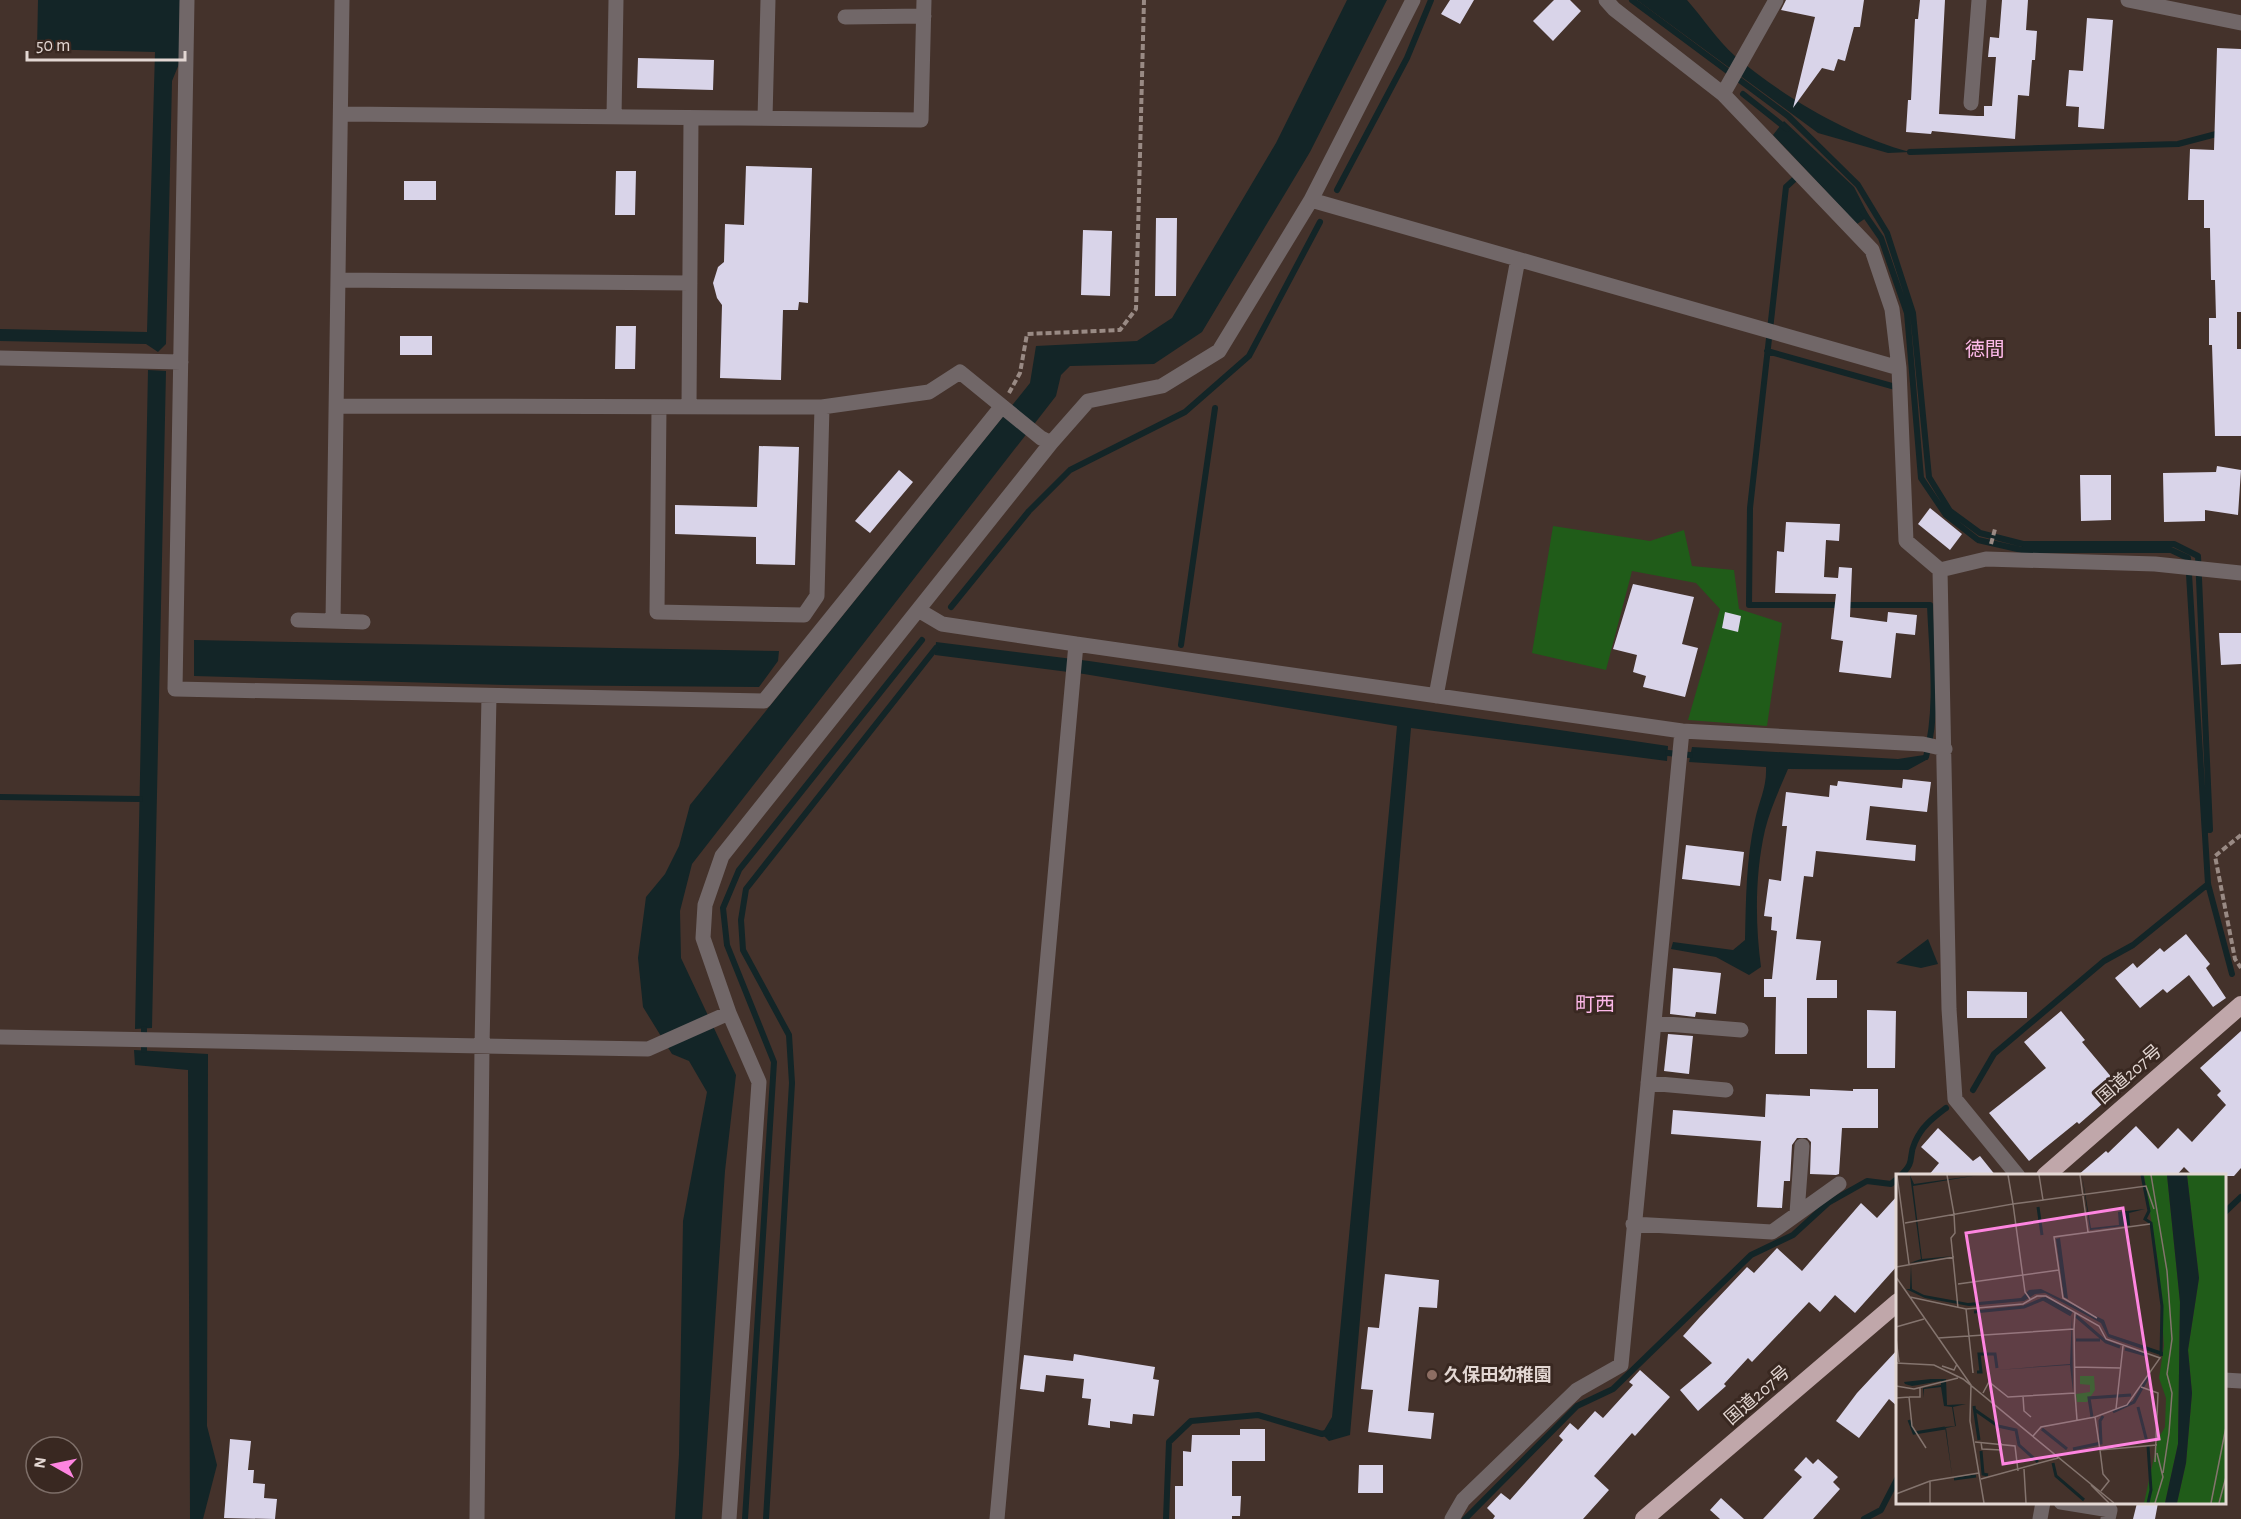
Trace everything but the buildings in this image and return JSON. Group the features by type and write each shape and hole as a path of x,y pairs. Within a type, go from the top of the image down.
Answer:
{"highway":[{"name":"国道207号","path":"2047,1174 2241,1005"},
{"name":"国道207号","path":"1644,1519 1896,1304"}],"street":[{"path":"188,0 175,689 764,701 1003,407"},
{"path":"333,621 342,0"},
{"path":"615,117 616,0"},
{"path":"765,118 768,0"},
{"path":"347,114 921,120 924,0"},
{"path":"729,1519 759,1082 729,1013 703,938 705,904 722,856 920,611 1046,441 1088,401 1162,386 1219,351 1311,200 1413,0"},
{"path":"1606,0 1614,9 1723,94 1872,249 1892,309 1899,374 1906,541 1940,570 1949,1009 1955,1100 2016,1174"},
{"path":"1723,94 1744,53 1776,0"},
{"path":"1971,103 1979,0"},
{"path":"2128,0 2241,23"},
{"path":"845,17 924,16"},
{"path":"689,407 691,118"},
{"path":"1311,200 1778,334 1899,374"},
{"path":"1436,696 1518,259"},
{"path":"338,280 690,283"},
{"path":"0,358 181,362"},
{"path":"336,406 822,407 929,392 960,372 1046,441"},
{"path":"659,407 657,612 804,615 817,596 822,407"},
{"path":"1940,570 1986,559 2181,567 2241,573"},
{"path":"920,611 942,624 1076,649 1436,696 1681,738 1923,744 1945,749"},
{"path":"298,620 363,622"},
{"path":"997,1519 1076,649"},
{"path":"477,1519 482,1047 489,696"},
{"path":"1452,1519 1463,1500 1577,1390 1621,1365 1681,738"},
{"path":"0,1037 648,1049 729,1013"},
{"path":"1655,1023 1741,1030"},
{"path":"1648,1083 1726,1090"},
{"path":"1797,1214 1802,1146"},
{"path":"1633,1224 1772,1232 1839,1184"},
{"path":"2226,1380 2241,1381"},
{"path":"2040,1519 2043,1504"},
{"path":"2068,1504 2109,1510 2108,1519"}],"path":[{"path":"1003,407 1020,373 1027,334 1120,330 1136,309 1144,0"},
{"path":"2241,835 2215,856 2235,959 2241,968"}],"green space":[{"path":"1553,526 1650,541 1684,530 1692,566 1734,570 1739,609 1782,623 1767,726 1688,720 1720,609 1696,583 1632,571 1606,670 1532,653"}],"shaded area":[{"path":"38,0 180,0 179,64 172,81 166,344 158,352 146,344 0,341 0,329 147,332 155,52 37,49"},
{"path":"1347,0 1387,0 1310,152 1202,332 1154,364 1070,366 1061,375 1056,396 692,864 680,911 681,958 736,1075 725,1171 702,1519 675,1519 679,1455 683,1221 707,1092 689,1061 672,1054 643,1007 638,958 646,897 665,874 679,846 690,805 1030,383 1036,346 1137,341 1172,318 1276,143"},
{"path":"1637,0 1687,0 1728,50 1774,86 1841,125 1887,145 1910,152 1888,153 1818,133"},
{"path":"1784,121 1854,187 1869,216 1857,224 1773,135"},
{"path":"148,370 166,371 152,1028 135,1029"},
{"path":"194,640 779,651 778,661 759,687 506,685 194,676"},
{"path":"936,642 1089,661 1668,746 1667,761 1411,728 1350,1435 1329,1441 1322,1434 1332,1417 1397,726 1084,674 935,655"},
{"path":"1692,747 1898,759 1924,755 1928,759 1908,770 1788,769 1765,830 1759,864 1757,898 1761,967 1749,975 1716,957 1671,949 1673,942 1733,950 1745,940 1750,850 1766,774 1766,767 1689,762"},
{"path":"1928,939 1938,964 1921,968 1896,963"},
{"path":"134,1050 208,1054 207,1426 217,1465 203,1519 190,1519 188,1070 135,1065"}],"waterway":[{"path":"1337,190 1407,58 1431,0"},
{"path":"1632,0 1788,116 1858,185 1887,233 1913,313 1929,477 1950,511 1980,533 2023,544 2174,544 2198,556 2210,830"},
{"path":"1743,94 1787,129"},
{"path":"1910,152 2178,144 2220,133"},
{"path":"1799,175 1786,187 1750,508 1749,605 1930,605 1934,701 1926,757"},
{"path":"1863,212 1881,238 1907,313 1921,478 1946,515 1978,540 2022,550 2171,550 2188,558 2208,884 2232,974"},
{"path":"951,607 1029,511 1070,470 1185,412 1249,356 1320,222"},
{"path":"1767,351 1899,388"},
{"path":"1181,645 1215,408"},
{"path":"745,1519 774,1062 727,945 723,908 739,870 922,640"},
{"path":"766,1519 792,1083 789,1035 743,950 741,920 746,889 936,648"},
{"path":"1668,753 1690,755"},
{"path":"0,797 140,799"},
{"path":"1973,1090 1994,1054 2104,961 2133,945 2208,884"},
{"path":"144,1029 144,1050"},
{"path":"1902,1174 1910,1163 1913,1148 1921,1131 1946,1108"},
{"path":"1465,1519 1577,1406 1613,1389 1751,1255 1793,1235 1828,1203 1867,1181 1891,1184 1896,1180"},
{"path":"2226,1211 2241,1197"},
{"path":"1166,1519 1169,1442 1191,1421 1258,1415 1322,1434 1329,1432"},
{"path":"1864,1519 1881,1510 1896,1481"}],"place":[{"name":"久保田幼稚園","path":"1432,1375"}],"district":[{"name":"徳間","path":"1985,349"},
{"name":"町西","path":"1595,1004"}]}
